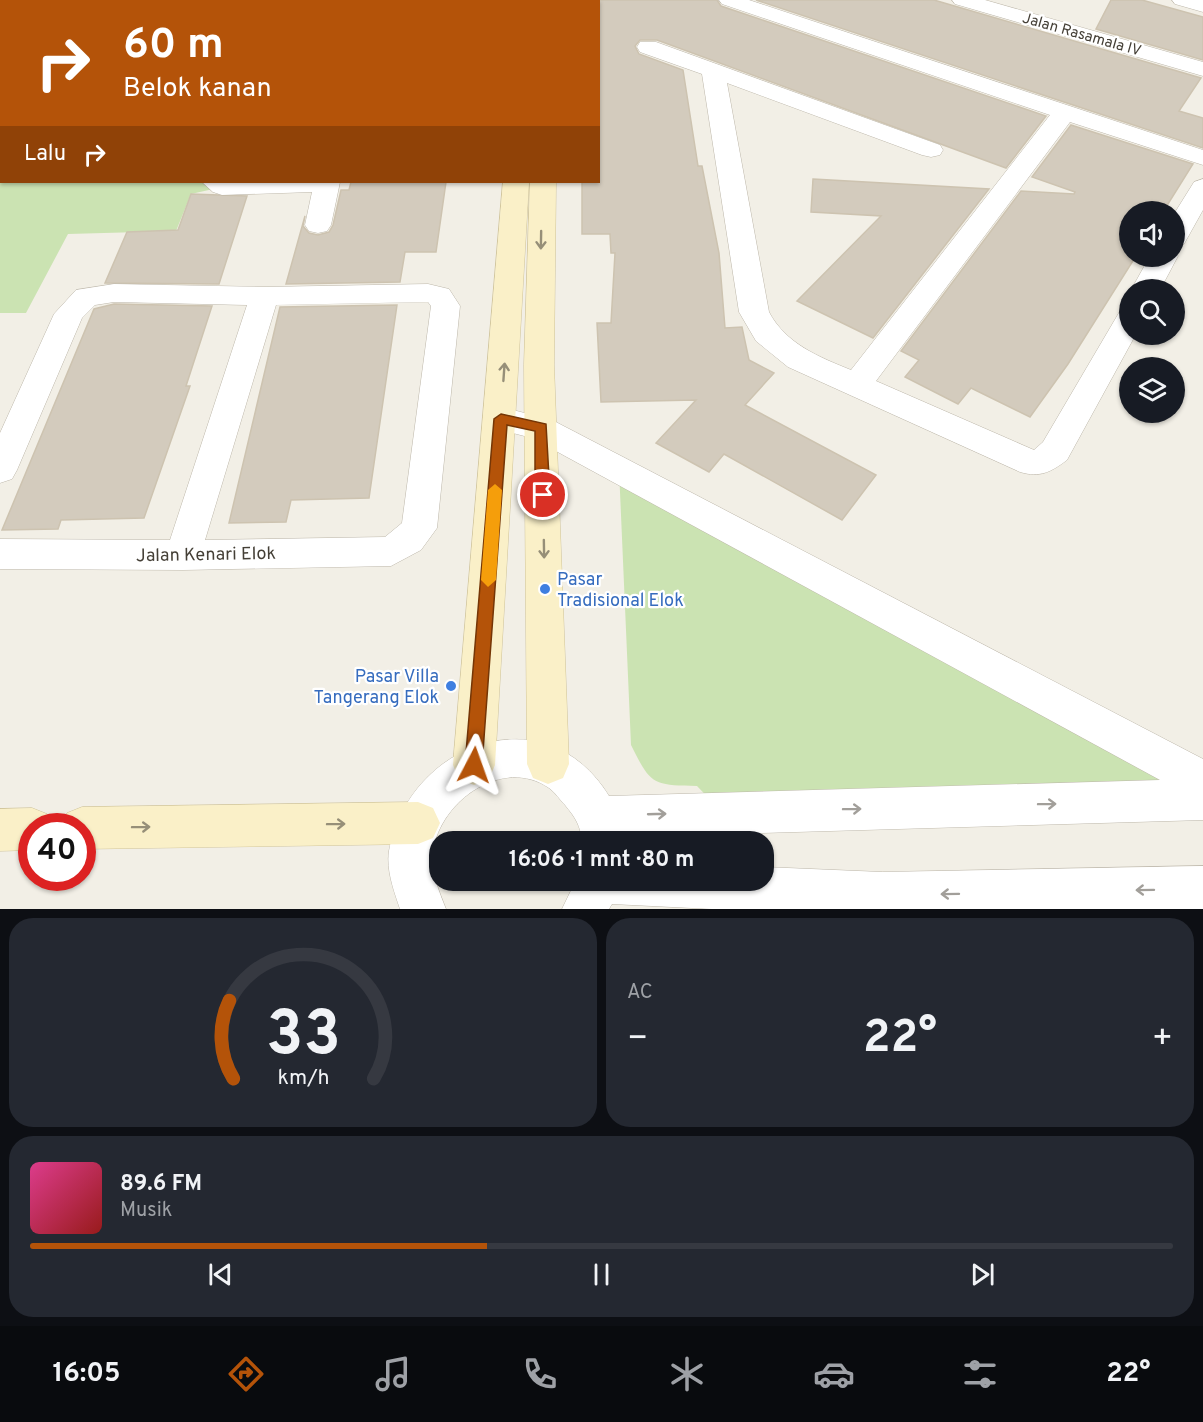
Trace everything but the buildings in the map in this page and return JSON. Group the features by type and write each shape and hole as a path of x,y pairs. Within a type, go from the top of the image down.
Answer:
{"street":[{"path":"729,0 1203,158"},
{"name":"Jalan Rasamala IV","path":"962,0 1203,69"},
{"path":"1182,0 1203,6"},
{"path":"648,47 931,150"},
{"path":"713,71 754,312 766,334 799,360 1016,458 1032,463 1041,462 1054,451 1119,337"},
{"path":"856,386 1065,112"},
{"path":"216,183 222,187 326,183 318,225"},
{"path":"474,765 501,419 516,183"},
{"path":"543,183 539,365 548,764"},
{"path":"1185,219 1203,188"},
{"path":"0,470 69,314 86,297 114,293 264,296 183,555"},
{"name":"Jalan Kenari Elok","path":"0,554 183,555 391,550 409,540 419,528 446,306 440,296 428,293 264,296"},
{"path":"501,419 541,428 1203,781"},
{"path":"423,909 413,883 411,853 418,823 431,799 451,780 474,765 512,758 548,764 578,785 601,829 1203,800"},
{"path":"96,828 418,823"},
{"path":"0,830 18,829"},
{"path":"735,891 883,902 1203,888"},
{"path":"585,909 595,891"}],"green space":[{"path":"0,183 216,183 222,187 191,194 176,231 68,234 26,313 0,313"},
{"path":"619,469 1203,781 722,812 697,786 671,785 655,780 643,768 631,745"}],"slow traffic":[{"path":"488,580 495,490"}],"place":[{"name":"Pasar Tradisional Elok","path":"545,589"},
{"name":"Pasar Villa Tangerang Elok","path":"451,686"}],"route":[{"path":"474,765 501,419 541,428 543,495"}]}
